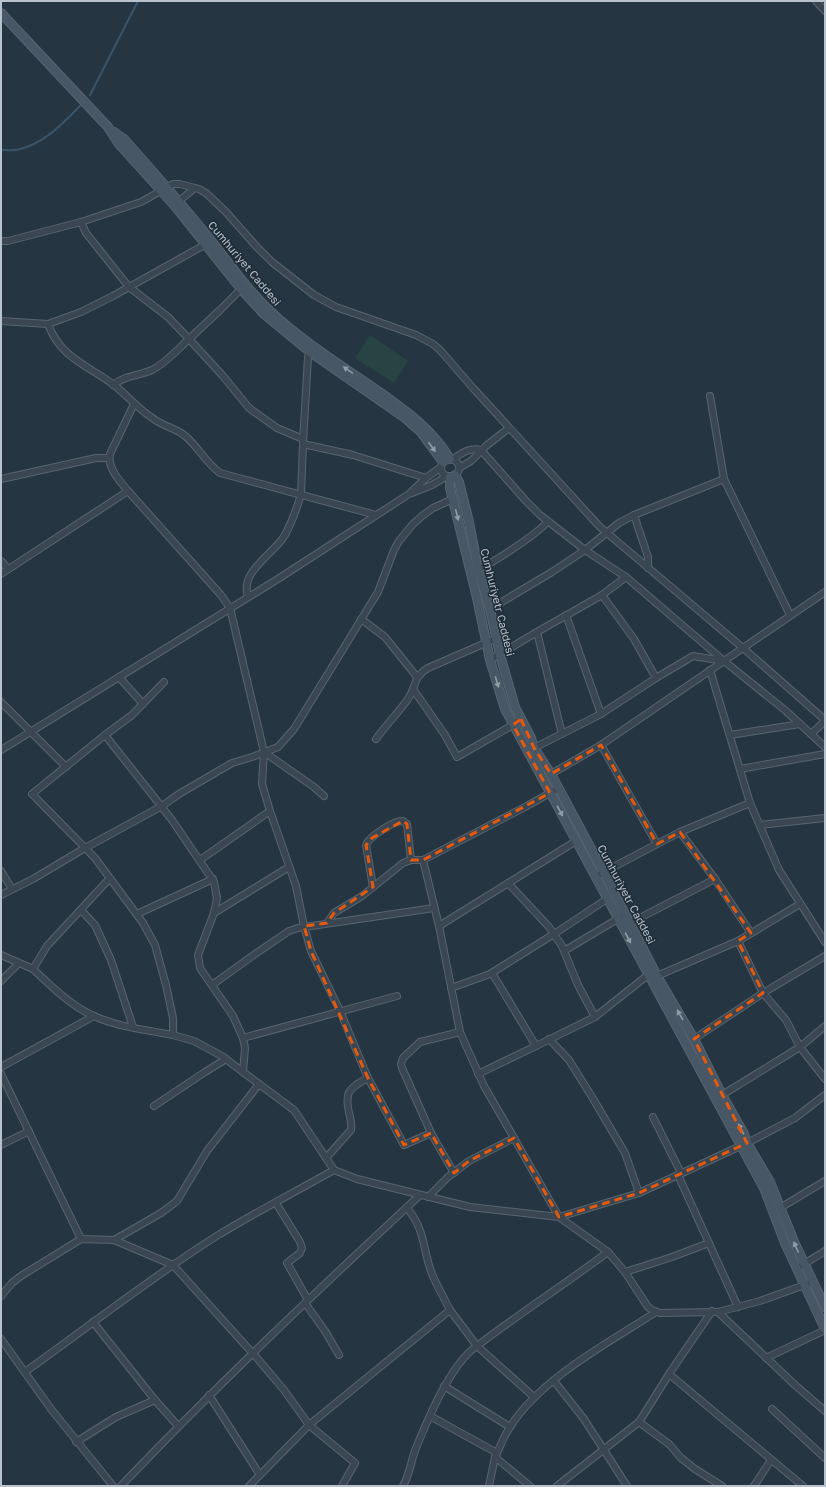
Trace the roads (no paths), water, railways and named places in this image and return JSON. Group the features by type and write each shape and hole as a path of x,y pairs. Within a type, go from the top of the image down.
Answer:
{"main road":[{"name":"Cumhuriyet Caddesi","path":"1,13 108,128 119,144 164,189 209,243 264,314 405,418 447,462"},
{"name":"Cumhuriyet Caddesi","path":"164,189 179,201 209,243"},
{"path":"453,474 450,488 474,570 486,643 505,709 513,725 554,791 576,841 607,899 648,975 744,1144 764,1188 785,1243 801,1266 805,1285 825,1330"},
{"name":"Cumhuriyetr Caddesi","path":"453,474 459,482 462,491 474,570 490,610 500,655 512,698 521,719 531,738 534,748 551,774 554,791 603,871 658,976 694,1039 722,1095 744,1134 744,1144 770,1182 801,1266 813,1282 825,1307"}],"street":[{"path":"816,1 825,11"},
{"path":"1,241 8,241 80,222 141,202 164,189 177,184 195,188 206,193 226,212 272,262 314,295 336,307 416,335 433,344 440,350 509,428 606,532 743,648 825,720 811,734"},
{"path":"179,201 195,188"},
{"path":"80,222 86,233 129,287 168,318 223,376 249,408 277,428 303,442 353,455 426,478"},
{"path":"1,321 48,324 92,307 209,243"},
{"path":"113,385 124,377 148,371 158,366 243,287"},
{"path":"48,324 55,340 66,354 113,385 134,404 154,419 184,434 214,469 220,473 376,515"},
{"path":"248,596 246,589 248,581 262,560 284,535 302,494 303,442 308,357 311,349"},
{"path":"710,396 724,479 790,615"},
{"path":"134,404 109,458 111,466 128,491 221,595 230,608 264,752 262,784 296,886 311,951 340,1011 368,1078 404,1145 431,1133"},
{"path":"409,494 432,485 453,474 471,461 481,450 509,428"},
{"path":"1,750 281,577 409,494 426,478 447,462 472,449 481,450 526,501 548,521 585,550 626,577 800,724 825,747"},
{"path":"1,479 96,458 109,458"},
{"path":"447,462 442,473 453,474"},
{"path":"447,462 458,463 453,474"},
{"path":"490,610 585,550 619,523 634,515 724,479"},
{"path":"1,574 128,491"},
{"path":"1,895 33,879 85,848 162,806 178,794 232,763 278,747 294,729 378,592 394,550 406,532 422,516 433,508 453,499"},
{"path":"634,515 648,557 648,568"},
{"path":"474,570 495,560 538,531 548,521"},
{"path":"1,561 8,569"},
{"path":"490,660 602,595 626,577"},
{"path":"551,774 600,745 825,592"},
{"path":"602,595 634,639 656,678"},
{"path":"566,615 601,714"},
{"path":"361,619 378,630 389,641 417,677"},
{"path":"537,632 562,734"},
{"path":"376,739 409,698 417,677 428,668 497,638"},
{"path":"534,748 601,714 693,656 724,661"},
{"path":"710,670 750,803 779,870 825,942"},
{"path":"119,677 143,704"},
{"path":"164,682 132,715 32,794 95,858 143,923 155,945 168,991 173,1018 173,1035"},
{"path":"413,689 446,735 457,756 521,719"},
{"path":"1,702 66,767"},
{"path":"730,735 800,724"},
{"path":"105,735 162,806 214,882 217,898 214,913 198,955 200,968 233,1016 243,1038 245,1048 243,1072"},
{"path":"600,745 657,844"},
{"path":"264,752 324,796"},
{"path":"740,769 825,754"},
{"path":"327,923 334,913 373,888 400,865 412,860 424,860 554,791"},
{"path":"596,877 603,871 680,832 750,803"},
{"path":"200,860 270,811"},
{"path":"760,825 825,818"},
{"path":"373,888 366,845 372,838 397,821 403,821 407,824 412,860"},
{"path":"680,832 715,879 751,933"},
{"path":"439,926 576,841"},
{"path":"424,860 460,1032 484,1086 559,1217 608,1252 626,1272 648,1307 656,1312"},
{"path":"214,913 289,867"},
{"path":"1,872 12,889"},
{"path":"33,969 47,946 110,878"},
{"path":"630,922 715,879"},
{"path":"137,914 212,880"},
{"path":"508,883 554,934 564,950 578,985 595,1016"},
{"path":"451,988 492,973 607,899"},
{"path":"478,1074 595,1016 648,975 658,976 738,941 800,904"},
{"path":"212,986 226,974 289,932 304,926 434,908"},
{"path":"81,910 95,925 111,960 133,1027"},
{"path":"564,950 625,914"},
{"path":"738,941 764,993 786,1020 800,1047 825,1079"},
{"path":"1,955 33,969 66,998 94,1016 133,1027 194,1041 226,1059 294,1110 334,1170 357,1179 470,1207 559,1217 638,1193 744,1144 795,1118 825,1095"},
{"path":"694,1039 764,993 825,956"},
{"path":"1,981 19,963"},
{"path":"492,973 536,1046"},
{"path":"243,1038 397,996"},
{"path":"1,1067 94,1016"},
{"path":"722,1095 800,1047 825,1026"},
{"path":"454,1173 431,1133 402,1068 401,1061 420,1042 460,1032"},
{"path":"549,1039 569,1060 614,1134 624,1153 638,1193"},
{"path":"154,1106 226,1059"},
{"path":"1,1074 81,1239"},
{"path":"326,1158 351,1130 352,1125 346,1102 348,1093 355,1085 368,1078"},
{"path":"114,1240 161,1213 177,1201 207,1151 259,1084"},
{"path":"653,1117 680,1174 709,1244 738,1307"},
{"path":"1,1145 29,1131"},
{"path":"428,1197 469,1161 514,1138"},
{"path":"25,1372 141,1286 216,1236 334,1170"},
{"path":"780,1208 825,1181"},
{"path":"121,1486 209,1395 420,1195"},
{"path":"276,1203 302,1248 300,1253 287,1263 307,1301 339,1355"},
{"path":"407,1208 416,1218 422,1232 432,1274 450,1310 477,1346 534,1397"},
{"path":"1,1296 21,1276 81,1239 114,1240 173,1265 253,1353 284,1390 309,1425 355,1463 342,1486"},
{"path":"626,1272 709,1244"},
{"path":"801,1266 825,1251"},
{"path":"403,1486 416,1449 444,1386 469,1352 608,1252"},
{"path":"489,1486 496,1455 510,1427 534,1397 571,1366 656,1312 715,1311 738,1307 760,1301 813,1282"},
{"path":"249,1486 309,1425 450,1310"},
{"path":"715,1311 794,1385 825,1411"},
{"path":"557,1486 640,1422 669,1374 715,1311"},
{"path":"93,1322 155,1400 178,1426"},
{"path":"766,1358 825,1330"},
{"path":"1,1339 37,1391 76,1442 113,1486"},
{"path":"669,1374 803,1486"},
{"path":"554,1381 584,1419 627,1486"},
{"path":"444,1386 510,1427"},
{"path":"209,1395 260,1475"},
{"path":"76,1442 116,1417 155,1400"},
{"path":"772,1409 825,1458"},
{"path":"430,1416 496,1455 530,1486"},
{"path":"640,1422 669,1444 681,1458 695,1469 722,1486"},
{"path":"754,1486 771,1460"}],"waterway":[{"path":"90,95 138,1"},
{"path":"1,150 18,150 38,142 53,132 80,106"}]}
